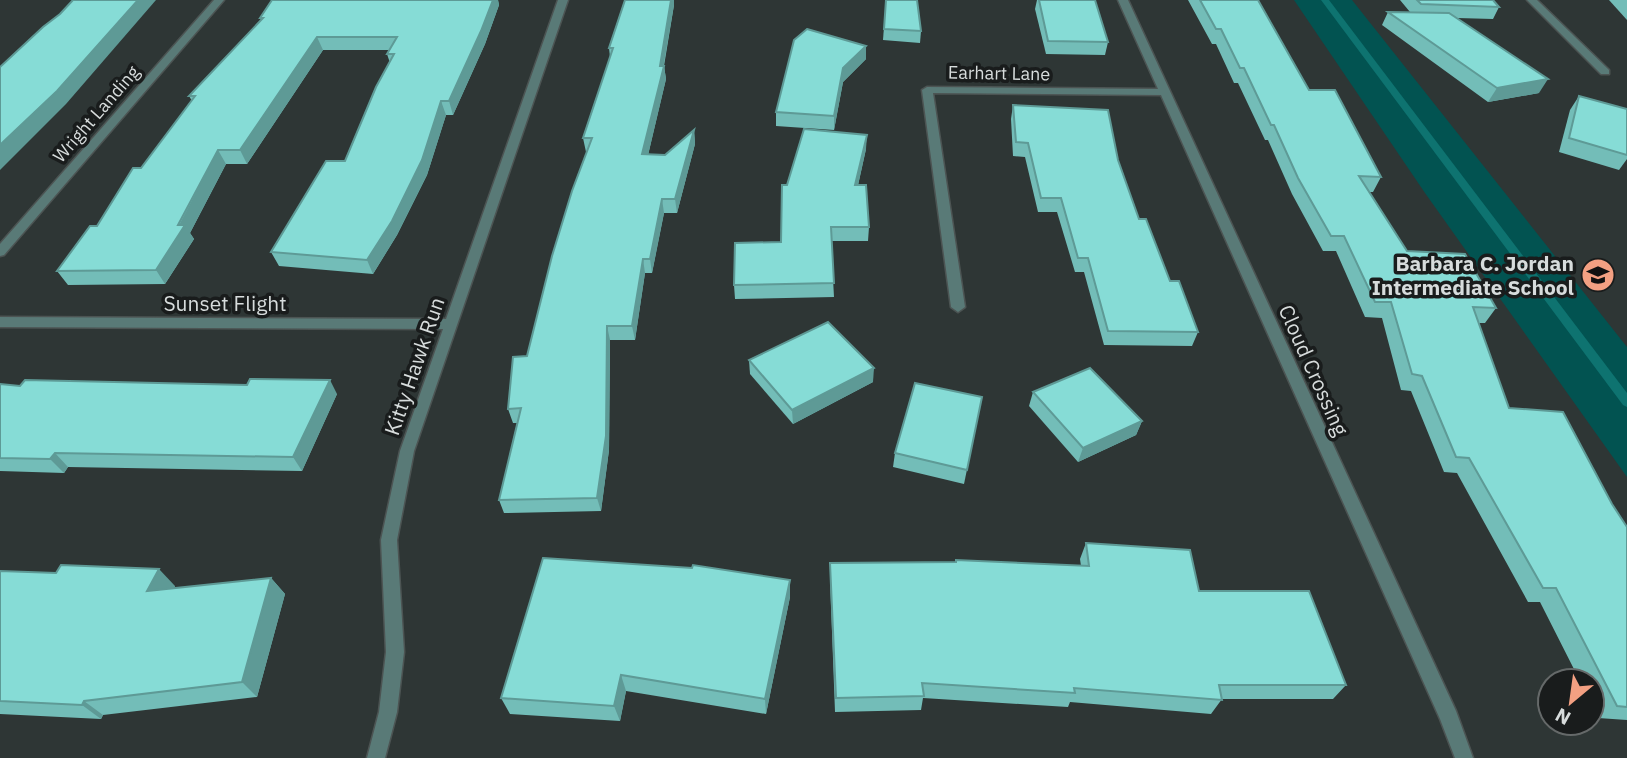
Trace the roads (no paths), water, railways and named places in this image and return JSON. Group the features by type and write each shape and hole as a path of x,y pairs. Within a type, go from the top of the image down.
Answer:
{"street":[{"name":"Wright Landing","path":"0,252 219,0"},
{"name":"Kitty Hawk Run","path":"376,758 388,712 395,652 389,540 407,451 563,0"},
{"name":"Cloud Crossing","path":"1123,0 1443,704 1464,758"},
{"path":"1532,0 1605,72"},
{"name":"Earhart Lane","path":"958,307 927,90 1165,92"},
{"name":"Sunset Flight","path":"0,322 451,324"}],"waterway":[{"path":"1325,0 1627,402"}],"place":[{"name":"Barbara C. Jordan Intermediate School","path":"1598,275"}]}
